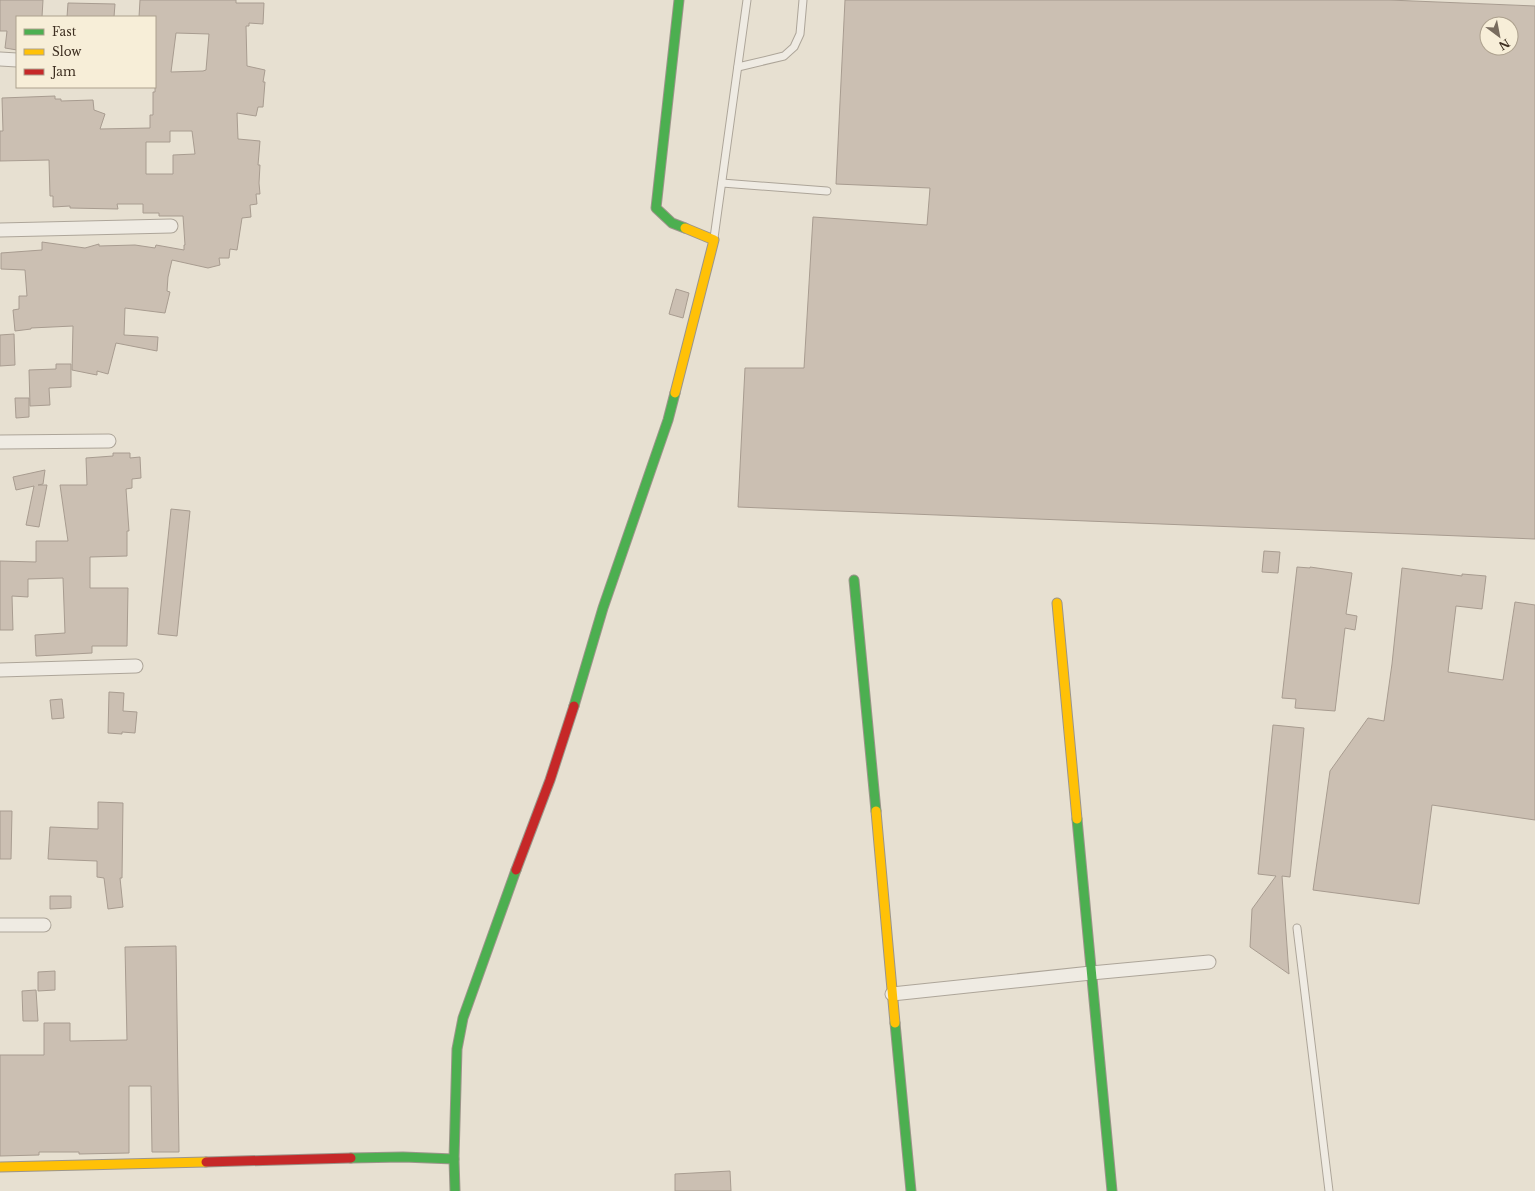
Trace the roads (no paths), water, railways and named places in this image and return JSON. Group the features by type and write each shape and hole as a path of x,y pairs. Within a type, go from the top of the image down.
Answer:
{"street":[{"path":"455,1191 454,1159 457,1049 464,1018 550,780 568,726 605,601 668,420 714,240 672,223 656,208 679,0"},
{"path":"0,59 16,60"},
{"path":"0,230 171,226"},
{"path":"0,442 109,441"},
{"path":"854,580 911,1191"},
{"path":"1057,603 1112,1191"},
{"path":"0,670 136,666"},
{"path":"0,925 44,926"},
{"path":"892,994 1209,962"},
{"path":"0,1167 403,1156 454,1159"}],"lane":[{"path":"714,240 747,0"},
{"path":"738,67 784,56 794,47 800,34 803,0"},
{"path":"722,183 827,191"},
{"path":"1297,928 1329,1191"}]}
